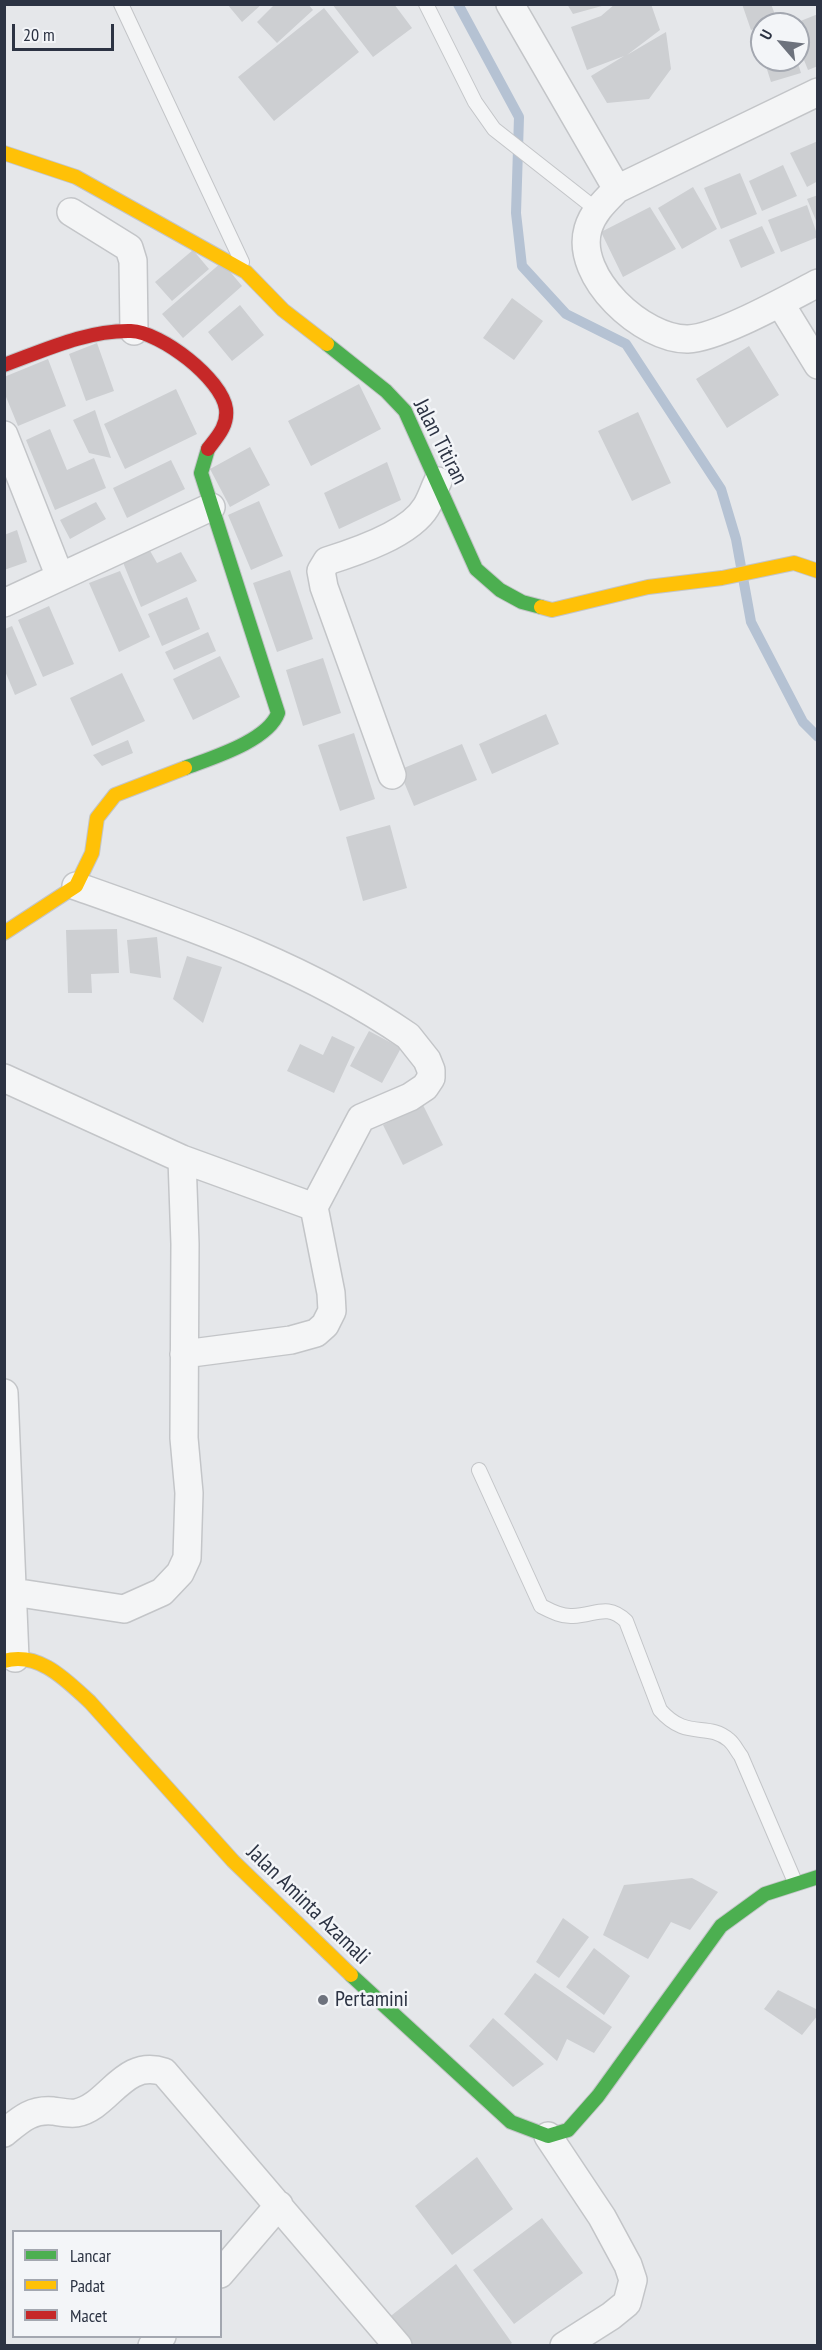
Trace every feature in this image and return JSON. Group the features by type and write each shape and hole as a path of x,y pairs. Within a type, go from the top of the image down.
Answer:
{"street":[{"path":"510,4 617,189"},
{"path":"818,92 617,189 597,210 588,231 593,273 621,307 656,333 689,339 714,332 780,303 818,283"},
{"name":"Jalan Titiran","path":"4,153 76,177 246,272 283,310 386,391 405,411 476,569 500,590 522,602 552,610 648,587 722,578 776,566 794,564 818,571"},
{"path":"72,212 129,248 133,261 134,331"},
{"path":"780,303 818,366"},
{"path":"4,365 92,334 134,331 157,340 197,364 223,400 226,410 224,429 205,453 201,473 278,713 274,724 236,748 115,795 98,818 92,854 76,886 4,933"},
{"path":"4,435 60,577"},
{"path":"392,775 324,586 321,571 327,561 356,552 410,525 425,509 438,481"},
{"path":"4,603 211,507"},
{"path":"76,886 214,934 301,972 392,1024 420,1048 431,1070 430,1078 424,1087 410,1097 361,1118 315,1207 332,1293 332,1311 325,1325 316,1334 291,1340 184,1354"},
{"path":"4,1078 182,1160 315,1207"},
{"path":"13,1592 124,1609 162,1592 180,1573 187,1558 182,1160"},
{"path":"4,1393 7,1500 13,1592 10,1660"},
{"name":"Jalan Aminta Azamali","path":"10,1660 42,1663 75,1689 219,1846 409,2031 512,2121 548,2136"},
{"path":"564,2346 611,2316 627,2302 632,2292 633,2280 628,2265 602,2217 548,2136 568,2130 598,2096 721,1926 765,1894 795,1882 818,1877"},
{"path":"4,2133 33,2111 75,2113 85,2109 119,2081 143,2070 155,2068 173,2079 398,2346"},
{"path":"222,2272 279,2205"}],"lane":[{"path":"121,4 246,272"},
{"path":"426,4 475,102 494,129 597,210"},
{"path":"479,1470 541,1606 570,1617 609,1610 617,1613 626,1622 660,1710 669,1721 686,1730 711,1731 729,1740 741,1756 795,1882"}],"building":[{"path":"227,4 262,4 242,22"},
{"path":"275,4 308,4 313,10 277,43 257,22"},
{"path":"332,4 394,4 412,28 373,57"},
{"path":"567,4 609,4 573,14"},
{"path":"615,4 651,4 660,30 627,55 666,32 671,69 649,99 607,103 591,76 624,56 587,70 571,27 601,16"},
{"path":"742,4 771,4 774,12 750,12 750,27"},
{"path":"324,8 359,52 274,121 238,77"},
{"path":"818,14 818,66 810,69 810,17"},
{"path":"768,72 801,72 801,73 771,82"},
{"path":"818,141 818,181 807,187 790,153"},
{"path":"783,165 797,196 762,211 749,181"},
{"path":"740,173 757,214 721,229 704,188"},
{"path":"693,187 717,229 682,249 658,208"},
{"path":"818,195 818,223 817,223 807,199"},
{"path":"807,205 818,237 781,252 768,220"},
{"path":"650,207 676,249 623,277 601,232"},
{"path":"762,226 775,253 741,268 729,240"},
{"path":"193,250 209,269 172,301 155,282"},
{"path":"222,262 242,286 183,338 162,314"},
{"path":"512,298 543,321 514,360 483,338"},
{"path":"240,305 264,335 232,361 208,332"},
{"path":"97,343 114,391 86,401 69,354"},
{"path":"749,346 779,395 727,428 696,379"},
{"path":"48,359 66,406 18,426 4,392 4,377"},
{"path":"359,384 381,429 311,466 288,421"},
{"path":"176,389 197,434 125,469 104,424"},
{"path":"95,410 111,458 89,453 73,420"},
{"path":"638,412 671,483 632,501 598,431"},
{"path":"50,429 67,470 94,458 106,488 55,510 26,440"},
{"path":"250,447 270,485 230,507 210,469"},
{"path":"171,460 185,489 127,518 113,488"},
{"path":"387,462 401,500 339,529 324,493"},
{"path":"259,501 283,556 251,570 228,515"},
{"path":"96,502 106,519 70,539 60,520"},
{"path":"17,530 27,562 4,570 4,535"},
{"path":"149,549 157,563 181,552 197,581 141,607 122,560"},
{"path":"290,570 313,639 277,652 253,583"},
{"path":"120,571 150,637 119,652 89,583"},
{"path":"187,597 200,629 162,646 148,614"},
{"path":"49,606 74,664 43,677 18,620"},
{"path":"12,626 37,685 15,695 5,671 5,629"},
{"path":"208,632 216,651 174,670 165,652"},
{"path":"220,656 240,697 193,720 173,679"},
{"path":"323,658 341,713 303,726 286,670"},
{"path":"122,673 145,721 92,746 70,698"},
{"path":"546,714 559,744 492,774 479,744"},
{"path":"354,733 375,799 340,811 318,745"},
{"path":"128,740 133,753 102,766 93,755"},
{"path":"462,744 477,780 414,806 399,770"},
{"path":"390,825 407,888 363,901 346,837"},
{"path":"117,929 119,973 91,974 92,993 68,993 66,930"},
{"path":"157,937 161,978 130,973 127,940"},
{"path":"187,956 222,967 203,1023 173,999"},
{"path":"369,1031 401,1048 382,1083 350,1066"},
{"path":"332,1036 355,1047 334,1093 287,1071 300,1044 323,1055"},
{"path":"423,1105 443,1145 403,1165 383,1125"},
{"path":"692,1878 718,1892 690,1930 671,1922 648,1959 603,1935 624,1885"},
{"path":"563,1918 589,1937 559,1978 536,1962"},
{"path":"594,1948 630,1976 604,2015 566,1987"},
{"path":"535,1973 612,2027 594,2053 567,2039 557,2061 504,2014"},
{"path":"778,1990 818,2010 818,2015 802,2035 764,2009"},
{"path":"493,2018 544,2064 513,2087 469,2046"},
{"path":"477,2157 513,2209 452,2255 415,2206"},
{"path":"542,2218 583,2273 514,2324 473,2270"},
{"path":"456,2264 512,2343 508,2346 413,2346 387,2319"}],"waterway":[{"path":"458,4 519,117 516,213 522,266 566,314 626,344 721,489 736,539 751,622 803,722 818,737"}],"traffic: fast":[{"path":"327,344 386,391 405,411 476,569 500,590 522,602 541,607"},
{"path":"185,768 223,754 251,740 263,732 278,713 201,473 208,449"},
{"path":"351,1975 511,2122 548,2136 568,2130 598,2096 721,1926 765,1894 818,1877"}],"traffic: slow":[{"path":"4,153 76,177 246,272 283,310 327,344"},
{"path":"541,607 552,610 648,587 722,578 794,563 818,571"},
{"path":"4,933 76,886 92,853 97,818 115,795 185,768"},
{"path":"4,1661 17,1659 40,1664 61,1677 90,1702 233,1861 351,1975"}],"traffic: jam":[{"path":"4,365 82,337 115,332 144,333 158,339 188,359 214,384 222,397 226,409 225,421 208,449"}],"place":[{"name":"Pertamini","path":"323,2000"}]}
